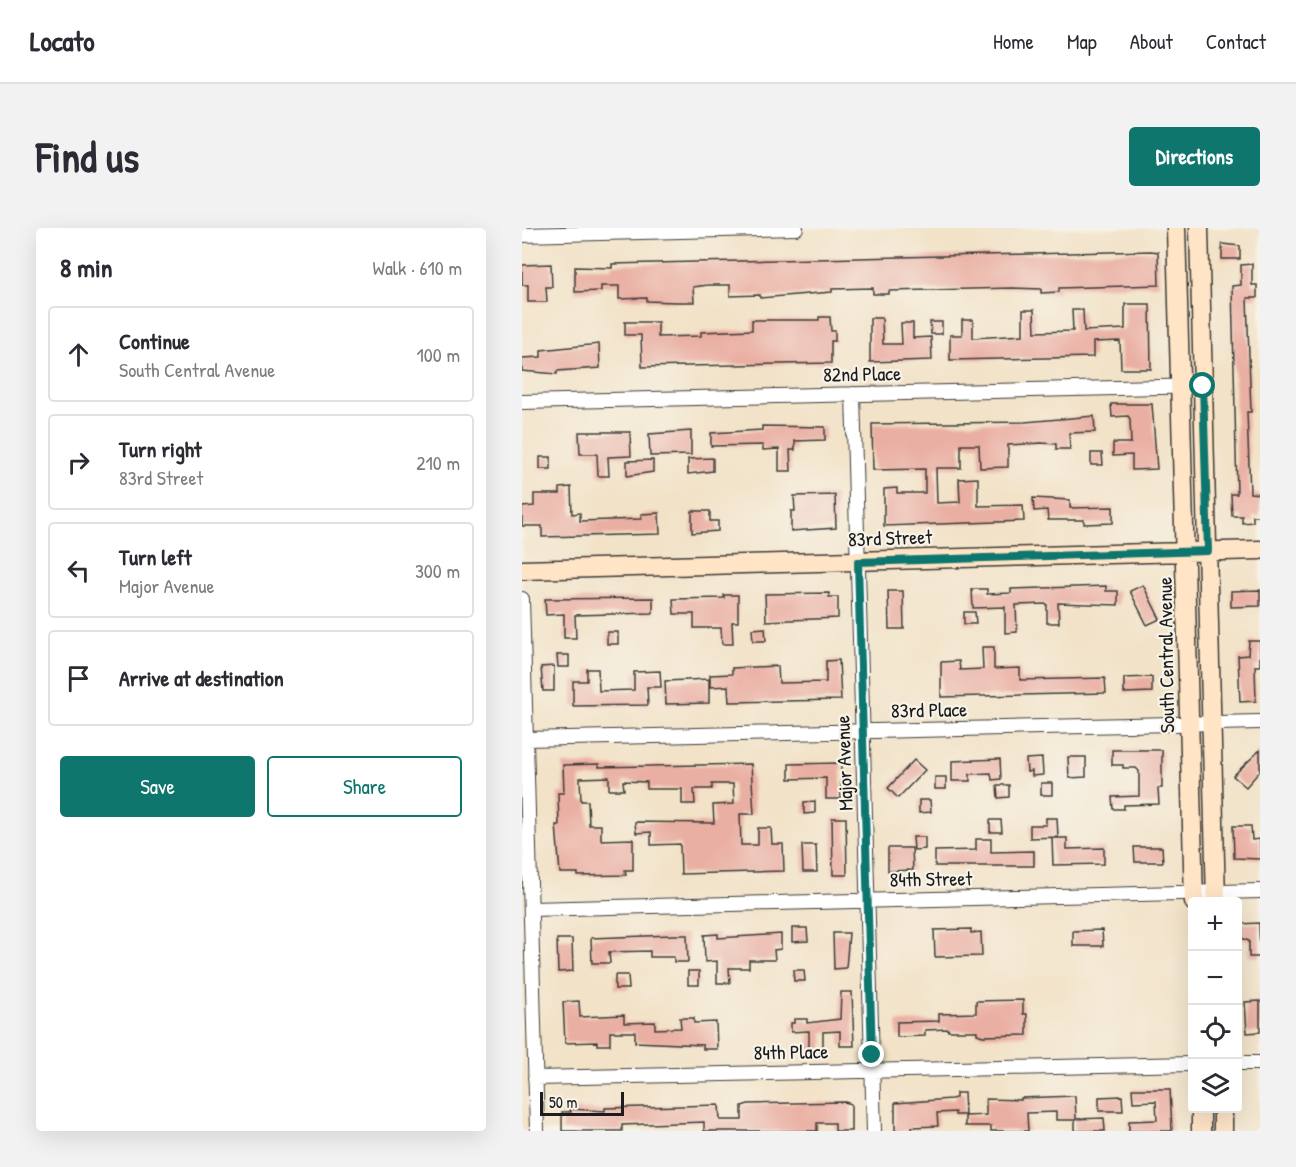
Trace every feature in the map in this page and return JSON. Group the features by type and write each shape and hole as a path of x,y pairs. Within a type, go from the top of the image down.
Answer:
{"street":[{"path":"522,235 796,228"},
{"name":"South Central Avenue","path":"1176,228 1194,897"},
{"path":"1199,228 1216,897"},
{"name":"82nd Place","path":"522,402 1203,386"},
{"name":"Major Avenue","path":"853,394 874,1131"},
{"name":"83rd Street","path":"522,570 1260,550"},
{"path":"522,599 537,1131"},
{"name":"83rd Place","path":"526,739 1260,722"},
{"name":"84th Street","path":"1216,897 1260,891"},
{"name":"84th Street","path":"531,909 867,900 1188,897"},
{"path":"1242,1063 1260,1063"},
{"name":"84th Place","path":"535,1078 1188,1064"},
{"path":"1201,1113 1201,1131"},
{"path":"1222,1113 1223,1131"}],"building":[{"path":"1222,244 1240,246 1240,259 1222,259"},
{"path":"1158,252 1159,285 1059,288 1059,292 1041,293 1041,289 1012,288 889,291 889,294 873,294 873,288 832,289 832,292 760,298 760,295 730,296 730,285 708,285 693,287 694,302 647,301 647,298 619,299 619,286 601,286 601,291 575,292 575,267 612,268 612,264"},
{"path":"551,264 552,287 546,287 547,302 528,302 528,285 522,285 522,265"},
{"path":"1252,264 1252,285 1257,285 1257,298 1247,298 1251,412 1247,412 1250,493 1260,494 1260,516 1253,516 1253,522 1242,523 1242,516 1232,516 1231,494 1237,494 1232,286 1241,285 1241,265"},
{"path":"1125,304 1150,304 1151,369 1121,369 1120,341 1093,342 1093,357 950,360 950,335 962,335 962,320 973,320 973,338 1023,335 1023,310 1034,310 1035,332 1073,331 1072,310 1083,310 1084,331 1125,329"},
{"path":"819,317 830,317 831,331 835,331 835,341 831,341 831,363 642,367 641,335 625,335 625,322 658,322 658,337 701,336 701,332 752,330 752,320 819,320"},
{"path":"870,318 882,318 883,344 902,344 901,323 913,323 913,338 931,337 932,360 870,362"},
{"path":"930,322 942,322 942,334 931,334"},
{"path":"599,344 600,368 557,371 557,374 522,371 522,358 541,357 541,350"},
{"path":"1111,404 1152,404 1157,469 1132,470 1132,455 1113,456 1113,443 1131,443 1130,419 1128,416 1112,417"},
{"path":"1094,416 1095,432 1069,433 1070,449 1056,449 1056,444 1041,443 1008,445 1008,467 980,468 979,445 961,445 961,468 936,468 937,503 960,502 959,479 978,478 978,506 1023,505 1024,521 884,526 884,489 897,488 897,493 925,493 925,469 873,470 872,424 1025,422"},
{"path":"762,426 825,427 825,440 795,441 795,450 790,450 791,471 779,471 779,449 763,450 763,445 711,446 711,433 762,430"},
{"path":"691,431 691,455 650,456 649,434"},
{"path":"579,432 630,432 631,456 608,457 609,476 598,476 597,454 580,454"},
{"path":"1091,453 1102,453 1103,465 1091,465"},
{"path":"540,457 551,457 551,469 540,469"},
{"path":"713,458 713,471 688,474 688,459"},
{"path":"653,460 653,472 627,476 627,461"},
{"path":"571,487 572,514 580,513 580,521 641,519 641,514 659,513 660,534 542,537 542,526 522,526 522,507 534,506 534,494 560,494 560,488"},
{"path":"835,495 836,528 791,531 791,511 795,511 794,496"},
{"path":"1033,498 1070,500 1070,508 1113,507 1113,523 1084,524 1084,520 1048,520 1047,510 1034,511"},
{"path":"692,511 710,511 710,521 718,521 718,531 692,533"},
{"path":"1143,585 1160,619 1147,625 1130,591"},
{"path":"1106,586 1106,591 1118,591 1118,605 1058,603 1059,623 1047,623 1047,604 1016,605 1017,632 1005,633 1005,607 973,608 972,589 987,589 987,594 1011,593 1011,589"},
{"path":"1260,590 1260,606 1231,607 1231,591"},
{"path":"888,591 903,591 904,629 889,629"},
{"path":"829,593 829,597 838,597 838,618 766,621 765,594"},
{"path":"724,595 738,595 738,622 732,622 733,644 722,644 721,628 694,628 694,614 674,614 673,599 724,598"},
{"path":"653,598 653,613 575,615 576,638 564,638 564,614 546,615 545,599"},
{"path":"964,612 975,612 976,624 964,624"},
{"path":"765,628 766,641 753,641 752,629"},
{"path":"607,632 618,632 618,644 607,644"},
{"path":"1249,641 1260,641 1260,666 1255,666 1256,701 1240,702 1238,656 1248,655"},
{"path":"982,647 994,647 994,669 1020,668 1020,680 1105,678 1106,693 941,697 941,662 959,661 960,670 983,669"},
{"path":"557,655 569,655 569,667 558,667"},
{"path":"839,660 841,700 729,702 728,686 710,687 710,675 732,674 732,668 778,666 779,683 826,682 826,661"},
{"path":"554,666 554,691 543,691 541,667"},
{"path":"587,669 598,669 599,691 634,690 634,672 660,671 661,687 647,687 648,705 573,706 573,681 587,681"},
{"path":"1152,677 1152,692 1124,693 1124,678"},
{"path":"709,679 709,703 666,704 665,681"},
{"path":"1112,750 1162,750 1162,788 1158,788 1159,804 1124,805 1124,809 1113,809 1112,797 1139,796 1139,771 1136,768 1123,768 1123,765 1112,765"},
{"path":"1260,750 1260,771 1246,787 1233,776"},
{"path":"1068,757 1086,757 1086,777 1069,778"},
{"path":"1042,758 1043,775 1032,776 1032,771 1027,772 1026,759"},
{"path":"1000,759 1001,779 992,780 991,773 970,774 970,781 952,781 952,761"},
{"path":"914,760 925,770 898,798 888,788"},
{"path":"841,763 841,799 826,799 826,778 789,779 789,764"},
{"path":"599,764 599,767 751,764 754,814 740,814 741,845 758,845 758,828 771,828 772,844 783,844 784,871 681,874 680,844 651,845 651,832 636,833 635,822 714,823 713,805 734,804 733,784 712,784 712,789 694,789 695,804 682,804 682,789 647,789 647,782 623,781 624,790 609,790 609,777 580,778 581,801 588,801 589,825 601,825 601,840 633,839 633,870 625,870 626,875 578,876 578,873 560,873 556,825 559,825 558,793 564,793 563,765"},
{"path":"935,777 946,777 946,789 935,789"},
{"path":"1041,783 1052,783 1052,795 1041,795"},
{"path":"997,785 1009,785 1009,797 998,798"},
{"path":"919,800 930,800 931,812 919,813"},
{"path":"815,801 815,813 804,814 804,802"},
{"path":"832,818 846,818 847,875 833,875"},
{"path":"1046,818 1057,818 1058,837 1030,838 1030,825 1046,825"},
{"path":"990,820 1001,820 1002,832 990,832"},
{"path":"1233,826 1251,826 1252,840 1260,839 1260,859 1234,858"},
{"path":"913,837 925,837 925,849 914,850"},
{"path":"1052,838 1067,838 1067,849 1104,848 1104,864 1053,865"},
{"path":"976,839 991,839 991,852 1034,851 1034,866 935,866 935,851 976,850"},
{"path":"802,845 816,845 817,872 803,872"},
{"path":"1134,847 1162,847 1163,862 1135,862"},
{"path":"888,848 912,848 913,870 888,871"},
{"path":"1259,923 1260,957 1249,957 1249,941 1242,938 1242,924"},
{"path":"792,928 807,928 808,941 792,942"},
{"path":"971,929 971,933 981,932 982,956 935,957 934,930"},
{"path":"1102,930 1103,946 1073,946 1073,931"},
{"path":"833,933 849,933 846,968 834,969"},
{"path":"718,934 718,938 781,934 781,949 774,950 775,960 749,960 749,968 729,968 730,983 717,983 717,961 705,962 704,935"},
{"path":"687,935 688,962 674,962 674,957 650,957 650,951 609,952 610,963 592,963 591,938"},
{"path":"557,939 572,939 573,971 558,972"},
{"path":"793,970 804,970 805,981 794,981"},
{"path":"688,971 699,971 699,985 688,985"},
{"path":"615,975 628,975 629,989 615,989"},
{"path":"841,992 852,992 854,1046 840,1046 840,1031 823,1032 823,1049 809,1050 809,1031 791,1032 791,1023 794,1023 794,1019 807,1019 807,1023 840,1019"},
{"path":"1023,1000 1023,1014 1027,1014 1027,1035 983,1036 977,1034 977,1031 948,1031 948,1029 925,1030 925,1036 897,1037 897,1022 939,1021 939,1014 976,1013 976,1001"},
{"path":"579,1001 580,1017 624,1015 624,1023 655,1022 655,1029 681,1028 680,1018 694,1018 694,1023 716,1022 717,1049 703,1049 703,1045 635,1042 635,1032 610,1032 610,1045 597,1045 597,1042 565,1043 563,1002"},
{"path":"1260,1001 1260,1032 1247,1033 1245,1002"},
{"path":"1132,1089 1170,1089 1172,1131 1129,1131 1129,1121 1157,1120 1156,1101 1133,1102"},
{"path":"956,1093 964,1093 965,1115 955,1115 955,1112 937,1113 938,1126 912,1127 912,1131 895,1131 895,1103 951,1099 956,1098"},
{"path":"1075,1096 1076,1119 1104,1118 1105,1131 1075,1131 1075,1120 1056,1120 1056,1112 1027,1113 1028,1131 991,1131 991,1126 965,1126 965,1116 986,1115 986,1099 1021,1100 1021,1098"},
{"path":"1122,1096 1123,1111 1099,1111 1099,1097"},
{"path":"845,1102 851,1104 851,1131 835,1131 835,1123 817,1123 817,1131 704,1131 704,1122 622,1125 622,1131 562,1131 562,1112 571,1112 570,1109 605,1111 605,1108 719,1105 720,1120 742,1120 742,1106 748,1104"}],"route":[{"path":"872,1055 858,562 1208,551 1203,386"}]}
